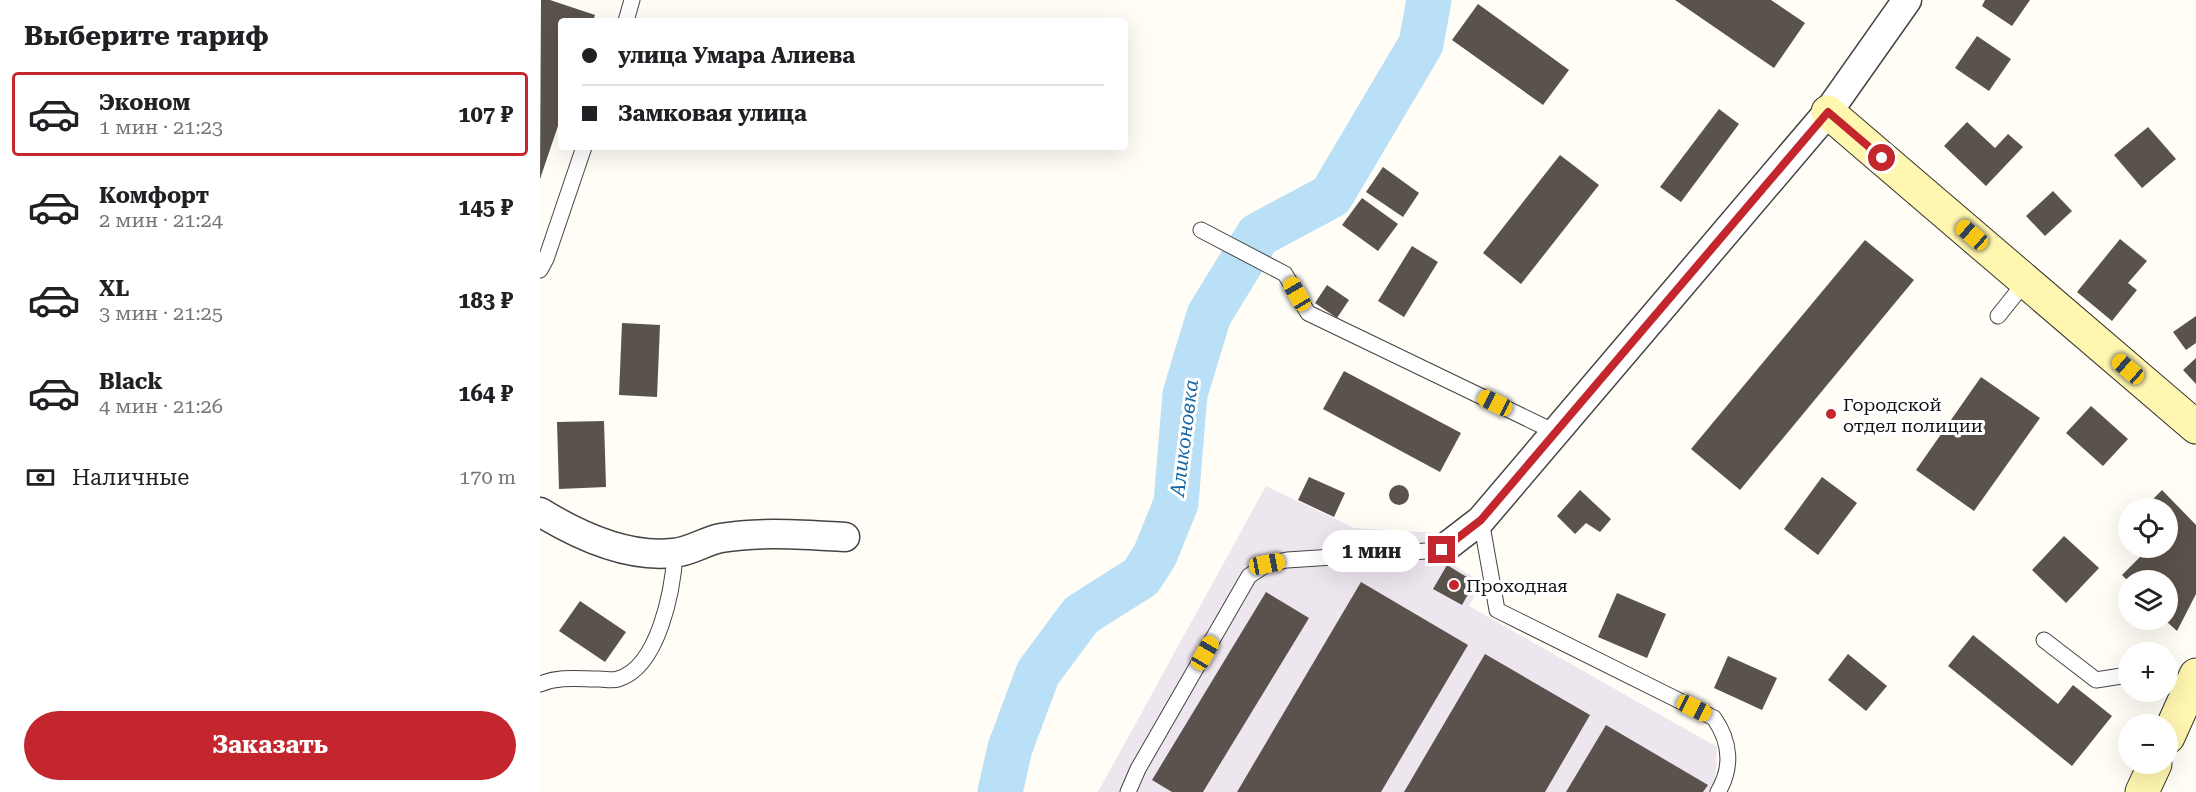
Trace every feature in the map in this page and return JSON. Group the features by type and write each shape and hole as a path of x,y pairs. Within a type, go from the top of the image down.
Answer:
{"street":[{"path":"1442,550 1481,520 1828,112 1907,0"},
{"path":"1828,112 2196,427"},
{"path":"540,512 608,545 646,554 675,553 720,538 781,534 845,537"},
{"path":"2175,714 2182,689"},
{"path":"2142,792 2150,774"}],"lane":[{"path":"627,18 632,0"},
{"path":"540,270 546,259 583,150"},
{"path":"1201,230 1285,274 1308,313 1555,432"},
{"path":"1998,316 2026,281"},
{"path":"1481,520 1497,610 1714,718 1723,732 1728,748 1725,781 1718,792"},
{"path":"1128,792 1138,769 1249,576 1267,564 1287,561 1442,550"},
{"path":"540,684 556,678 618,679 640,665 659,631 673,585 675,553"},
{"path":"2044,640 2096,680 2118,677"}],"shaded area":[{"path":"1266,486 1354,528 1438,533 1450,563 1482,582 1469,606 1717,747 1715,792 1098,792"}],"building":[{"path":"541,0 550,0 595,15 594,18 558,18 558,126 540,179"},
{"path":"1675,0 1771,0 1805,23 1774,68"},
{"path":"1985,0 2030,0 2012,26 1982,6"},
{"path":"1478,4 1569,70 1543,105 1452,40"},
{"path":"1977,36 2011,59 1989,91 1955,68"},
{"path":"1719,109 1739,124 1681,202 1660,187"},
{"path":"1967,122 1995,148 2008,134 2023,147 1986,186 1944,146"},
{"path":"2148,127 2176,159 2142,188 2114,155"},
{"path":"1560,155 1599,185 1521,284 1483,253"},
{"path":"1383,167 1419,193 1403,217 1366,192"},
{"path":"2053,191 2072,211 2045,236 2026,216"},
{"path":"1362,198 1398,224 1378,251 1342,225"},
{"path":"2120,239 2147,261 2128,283 2137,290 2112,321 2077,292"},
{"path":"1865,240 1914,280 1740,490 1691,449"},
{"path":"1412,246 1438,262 1404,317 1378,301"},
{"path":"1327,285 1349,300 1337,318 1315,303"},
{"path":"2196,316 2196,343 2186,350 2173,332"},
{"path":"622,323 660,325 657,397 619,395"},
{"path":"2196,358 2196,384 2183,370"},
{"path":"1344,371 1461,433 1440,472 1323,409"},
{"path":"1981,377 2040,418 1974,511 1916,470"},
{"path":"2091,406 2128,439 2103,466 2066,433"},
{"path":"604,421 606,487 559,489 557,422"},
{"path":"1309,477 1345,493 1334,517 1298,500"},
{"path":"1822,477 1857,503 1818,555 1784,529"},
{"path":"1395,485 1403,485 1409,491 1409,499 1403,505 1395,505 1389,499 1389,491"},
{"path":"1580,490 1611,519 1600,532 1586,523 1575,534 1557,516"},
{"path":"2162,490 2170,498 2154,498"},
{"path":"2178,506 2196,525 2196,594 2178,629 2178,570 2127,570 2139,558 2178,558"},
{"path":"2064,536 2099,568 2066,603 2032,570"},
{"name":"Проходная","path":"1447,565 1475,582 1462,605 1433,589"},
{"path":"1361,582 1468,645 1381,792 1237,792"},
{"path":"1266,592 1309,618 1203,792 1172,792 1152,780"},
{"path":"1617,593 1666,614 1647,658 1598,637"},
{"path":"580,601 626,632 605,662 559,631"},
{"path":"1973,635 2058,704 2073,685 2112,716 2072,766 1948,666"},
{"path":"1485,654 1590,715 1545,792 1404,792"},
{"path":"1848,654 1887,686 1866,711 1828,680"},
{"path":"1728,656 1777,678 1762,710 1714,688"},
{"path":"1606,725 1708,785 1703,792 1566,792"}],"waterway":[{"name":"Аликоновка","path":"1000,792 1010,748 1038,673 1081,615 1141,577 1155,555 1176,503 1185,394 1209,315 1258,235 1331,196 1421,44 1429,0"}],"place":[{"name":"Городской отдел полиции","path":"1831,414"},
{"name":"Проходная","path":"1454,585"}],"route":[{"path":"1442,550 1481,520 1828,112 1882,158"}]}
